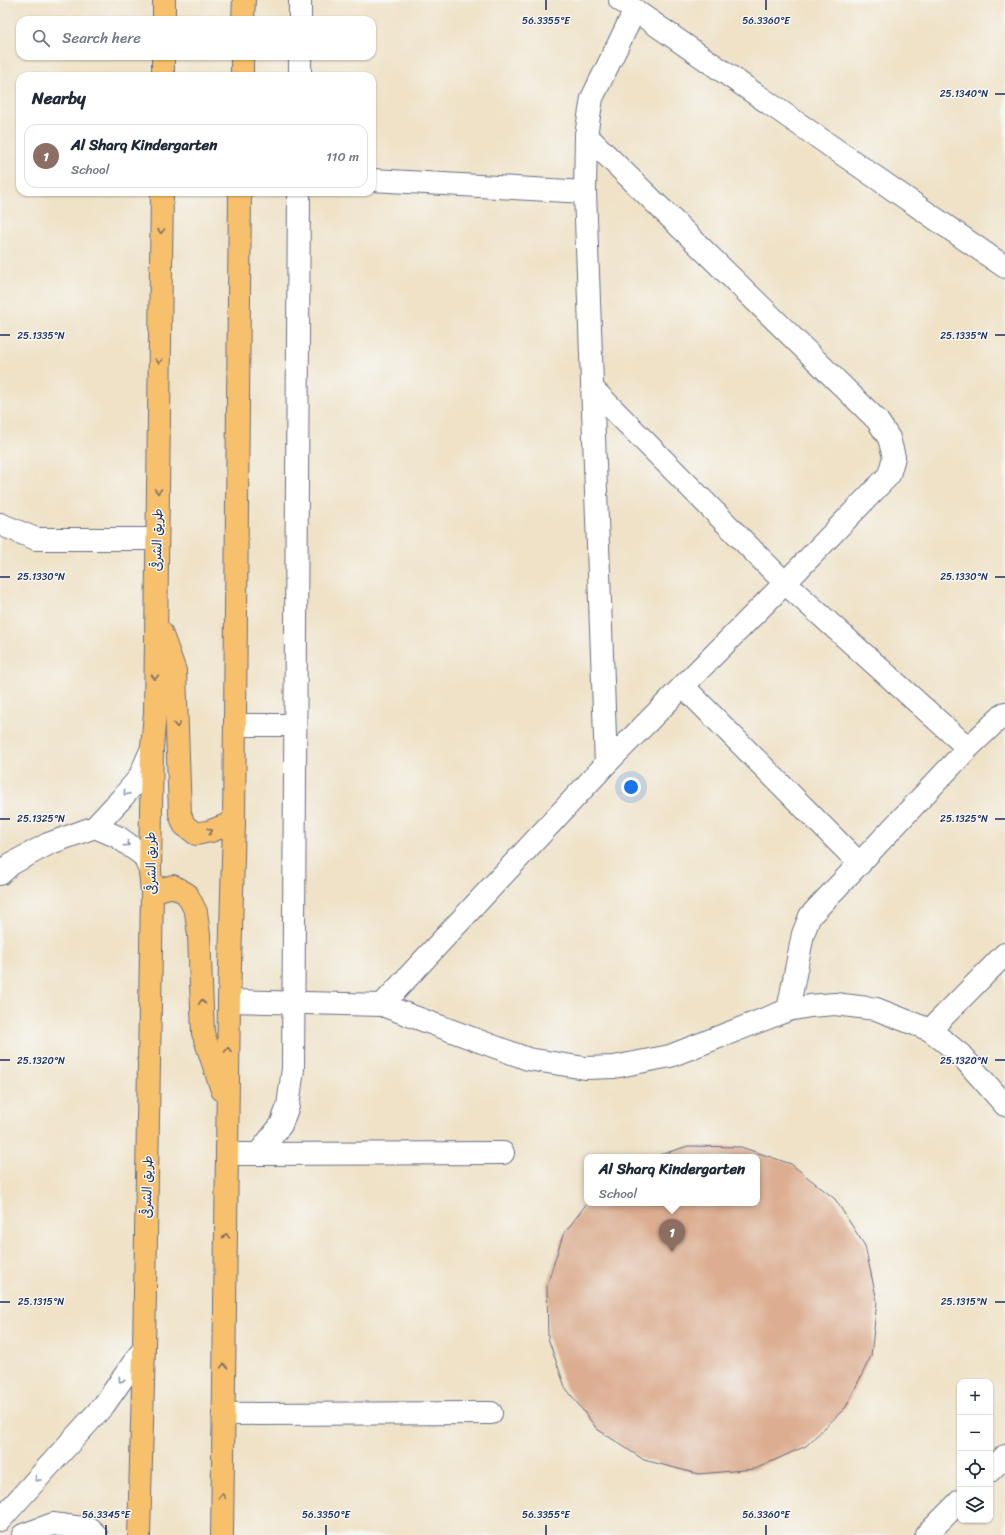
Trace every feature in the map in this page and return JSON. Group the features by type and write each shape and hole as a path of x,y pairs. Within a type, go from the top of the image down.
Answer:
{"main road":[{"path":"164,0 164,16"},
{"path":"243,16 244,0"},
{"path":"163,60 163,72"},
{"path":"242,60 242,72"},
{"name":"طريق الشرقى","path":"139,1535 144,1348 152,748 155,713 162,196"},
{"path":"222,1535 229,1001 234,822 240,196"},
{"path":"156,620 175,671 180,814 184,825 196,834 211,831 234,822"},
{"path":"151,881 173,886 187,894 196,912 199,935 203,1033 228,1107"}],"street":[{"path":"300,0 300,16"},
{"path":"606,764 585,192 586,135 592,98 627,5 1005,267"},
{"path":"300,60 300,72"},
{"path":"382,1005 606,764 785,583 889,474 894,457 889,438 877,420 586,135"},
{"path":"376,180 585,192"},
{"path":"258,1154 281,1125 288,1106 293,1069 299,196"},
{"path":"593,390 785,583 968,748"},
{"path":"0,524 36,539 157,539"},
{"path":"683,686 860,864"},
{"path":"788,1010 803,934 810,916 968,748 1005,713"},
{"path":"235,725 295,725"},
{"path":"0,874 11,864 48,844 95,827 139,778 152,748"},
{"path":"95,827 118,837 144,856 151,881"},
{"path":"930,1030 1005,954"},
{"path":"229,1001 382,1005 528,1059 585,1068 614,1067 643,1063 670,1056 788,1010 835,1004 876,1008 930,1030 960,1054 1005,1106"},
{"path":"227,1154 503,1152"},
{"path":"0,1520 104,1405 144,1348"},
{"path":"223,1414 491,1413"},
{"path":"993,1468 1005,1456"},
{"path":"926,1535 957,1504"},
{"path":"23,1535 52,1524 90,1530 96,1535"}],"building":[{"path":"688,1146 741,1147 791,1164 835,1199 865,1246 877,1301 871,1356 846,1407 806,1446 755,1469 698,1474 644,1460 597,1429 565,1387 548,1338 547,1285 563,1235 585,1206 760,1206 760,1154 663,1154"}],"place":[{"name":"Al Sharq Kindergarten","path":"672,1252"}]}
